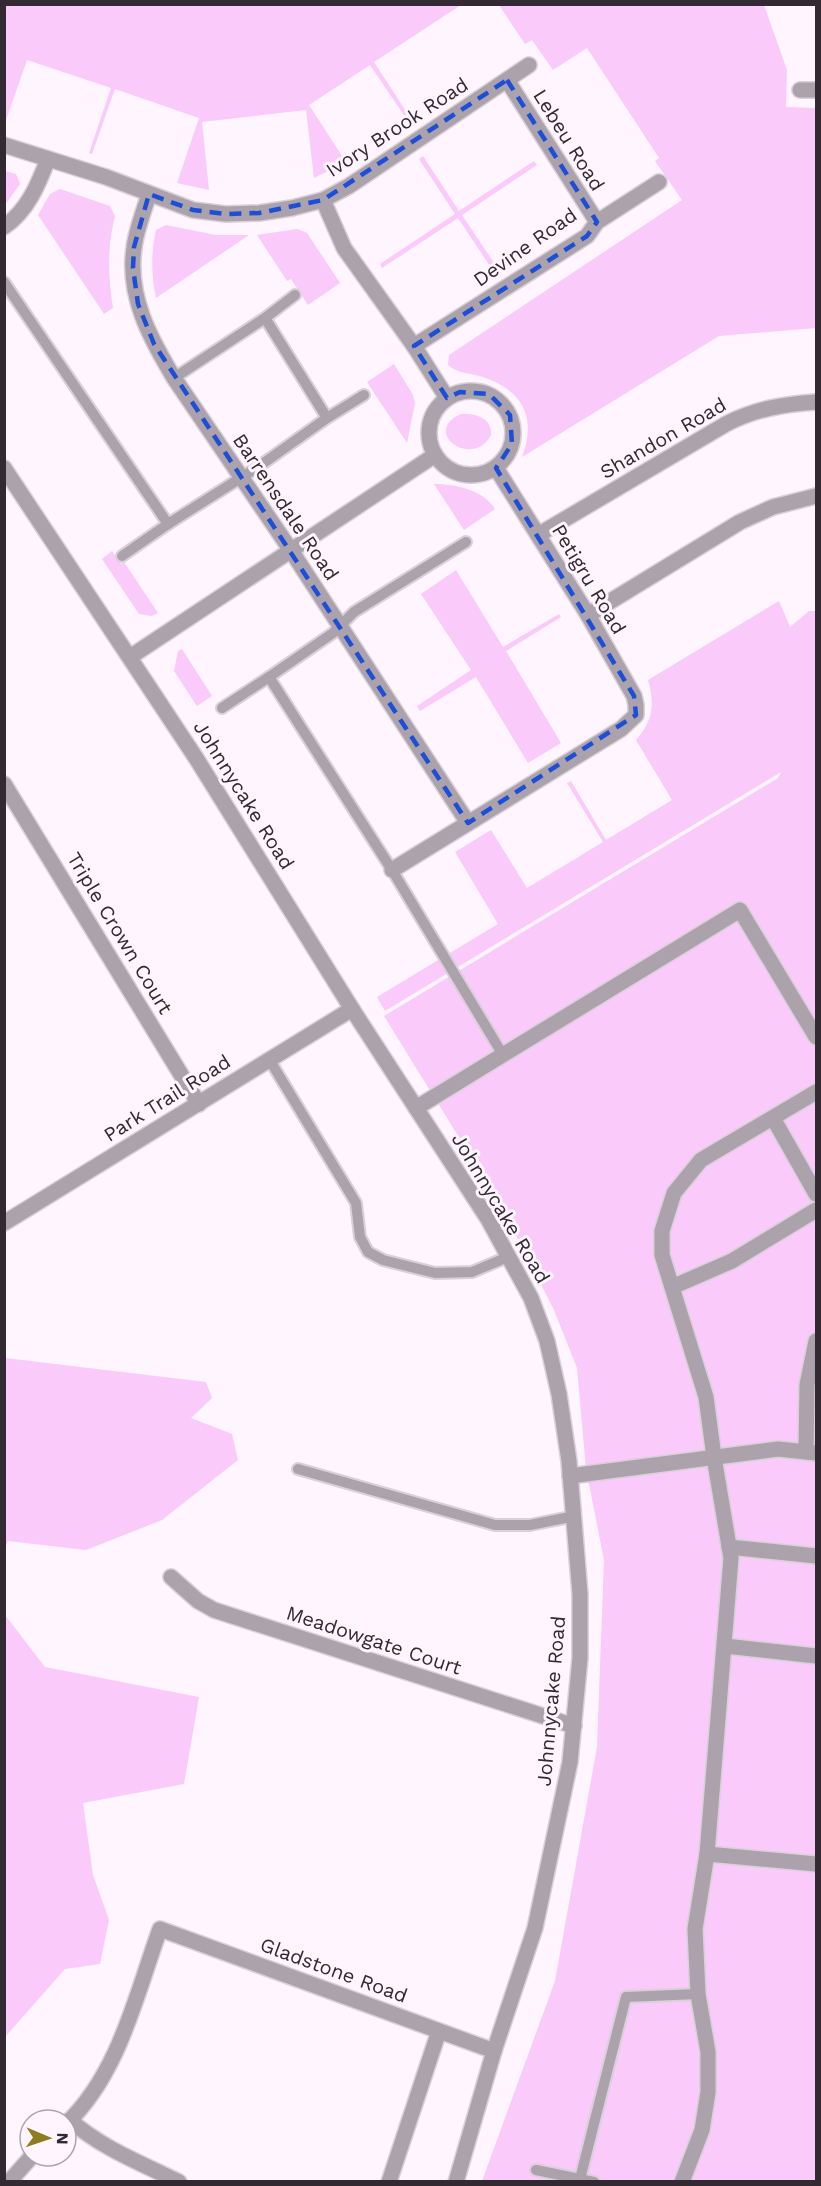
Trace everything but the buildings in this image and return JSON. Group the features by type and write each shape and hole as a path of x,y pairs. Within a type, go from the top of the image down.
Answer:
{"street":[{"name":"Ivory Brook Road","path":"4,145 106,177 194,210 226,214 259,213 292,208 322,200 349,186 529,65"},
{"name":"Lebeu Road","path":"507,80 597,222"},
{"path":"800,90 816,90"},
{"path":"4,226 25,208 48,159"},
{"name":"Devine Road","path":"414,346 586,236 597,222 659,182"},
{"name":"Barrensdale Road","path":"149,194 134,247 135,287 138,304 154,344 174,378 292,552 468,823"},
{"path":"322,200 344,248 414,346 447,398"},
{"path":"475,390 489,394 501,402 510,415 514,429 512,444 506,457 496,468 484,474 470,476 456,473 444,466 435,455 430,444 431,418 437,407 447,398 460,392 475,390"},
{"name":"Shandon Road","path":"538,535 742,416 767,408 816,402"},
{"path":"130,657 292,552 435,455"},
{"name":"Johnnycake Road","path":"4,468 196,758 352,1009 510,1256 531,1298 547,1341 559,1394 575,1516 580,1594 580,1648 574,1726 562,1805 535,1928 494,2051 456,2181"},
{"name":"Petigru Road","path":"468,823 621,729 636,716 634,696 588,615 496,468"},
{"path":"588,615 740,522 773,507 816,496"},
{"name":"Triple Crown Court","path":"4,784 199,1104"},
{"path":"392,870 468,823"},
{"path":"416,1108 740,910 816,1037"},
{"name":"Park Trail Road","path":"4,1223 352,1009"},
{"path":"682,2181 702,2130 708,2092 708,2052 698,1994 695,1929 707,1854 731,1558 706,1397 662,1255 662,1231 674,1193 700,1160 816,1092"},
{"path":"773,1118 816,1194"},
{"path":"672,1287 732,1261 816,1210"},
{"path":"570,1476 778,1449 811,1452 807,1385 816,1341"},
{"path":"729,1547 816,1556"},
{"name":"Meadowgate Court","path":"171,1577 198,1601 214,1610 574,1726"},
{"path":"725,1646 816,1656"},
{"path":"707,1854 816,1864"},
{"name":"Gladstone Road","path":"78,2109 95,2088 111,2061 160,1929 494,2051"},
{"path":"389,2181 439,2031"},
{"path":"78,2129 103,2145 179,2181"},
{"path":"9,2181 21,2168"}],"lane":[{"path":"4,282 168,524"},
{"path":"174,378 265,318 295,295"},
{"path":"265,318 327,418"},
{"path":"122,556 364,395"},
{"path":"222,708 333,633 354,612 466,542"},
{"path":"269,677 392,870 503,1055"},
{"path":"269,1059 356,1203 360,1237 368,1252 383,1260 435,1273 472,1272 510,1256"},
{"path":"298,1469 495,1525 530,1525 575,1516"},
{"path":"580,2179 627,1997 698,1994"},
{"path":"536,2170 594,2181"}],"highlighted area":[{"path":"507,80 597,222 587,236 414,346 447,398 460,392 489,394 510,415 512,444 496,468 634,696 636,715 468,823 154,344 138,304 133,268 134,247 149,194 193,210 226,214 259,213 323,200"}],"shaded area":[{"path":"5,4 461,5 374,62 411,119 408,121 370,65 309,105 346,162 314,178 306,110 202,122 209,190 177,183 199,118 115,89 92,154 89,153 111,88 27,60 5,123"},
{"path":"499,5 764,5 787,70 786,107 816,108 816,328 719,336 522,457 528,430 527,418 517,398 497,383 452,368 448,365 449,355 682,200 655,161 659,158 587,48 553,70 532,40 525,44"},
{"path":"423,156 459,211 534,161 537,165 462,215 496,266 492,269 458,218 382,268 380,264 455,214 419,159"},
{"path":"5,171 16,174 20,184 5,205"},
{"path":"60,189 110,206 115,216 109,262 113,308 104,314 38,215 50,194"},
{"path":"166,225 216,235 249,235 156,298 152,272 153,247 156,230"},
{"path":"297,229 307,233 340,283 308,305 291,279 287,281 257,235"},
{"path":"394,364 413,395 415,403 407,443 367,382"},
{"path":"461,414 472,414 489,424 491,435 483,445 473,449 463,448 448,438 446,430 450,422"},
{"path":"434,484 468,489 484,497 495,509 464,530"},
{"path":"112,551 121,564 124,562 158,613 152,616 139,614 102,559"},
{"path":"456,570 503,647 559,614 561,617 506,651 561,743 528,763 476,677 420,711 417,706 471,670 421,594"},
{"path":"779,601 790,627 809,611 816,611 816,2181 482,2181 555,1981 597,1747 604,1560 586,1469 577,1368 554,1310 499,1202 384,1016 778,778 781,772 385,1011 377,997 498,924 455,852 491,830 527,888 603,842 567,783 571,781 606,840 672,800 636,740 646,726 651,712 648,680"},
{"path":"182,649 212,696 197,706 174,671 178,651"},
{"path":"5,1358 206,1382 212,1398 191,1418 232,1434 238,1460 162,1520 86,1550 8,1541 5,1548"},
{"path":"5,1615 45,1667 199,1697 184,1784 83,1803 93,1875 109,1920 100,1964 65,1969 5,2037"}]}
